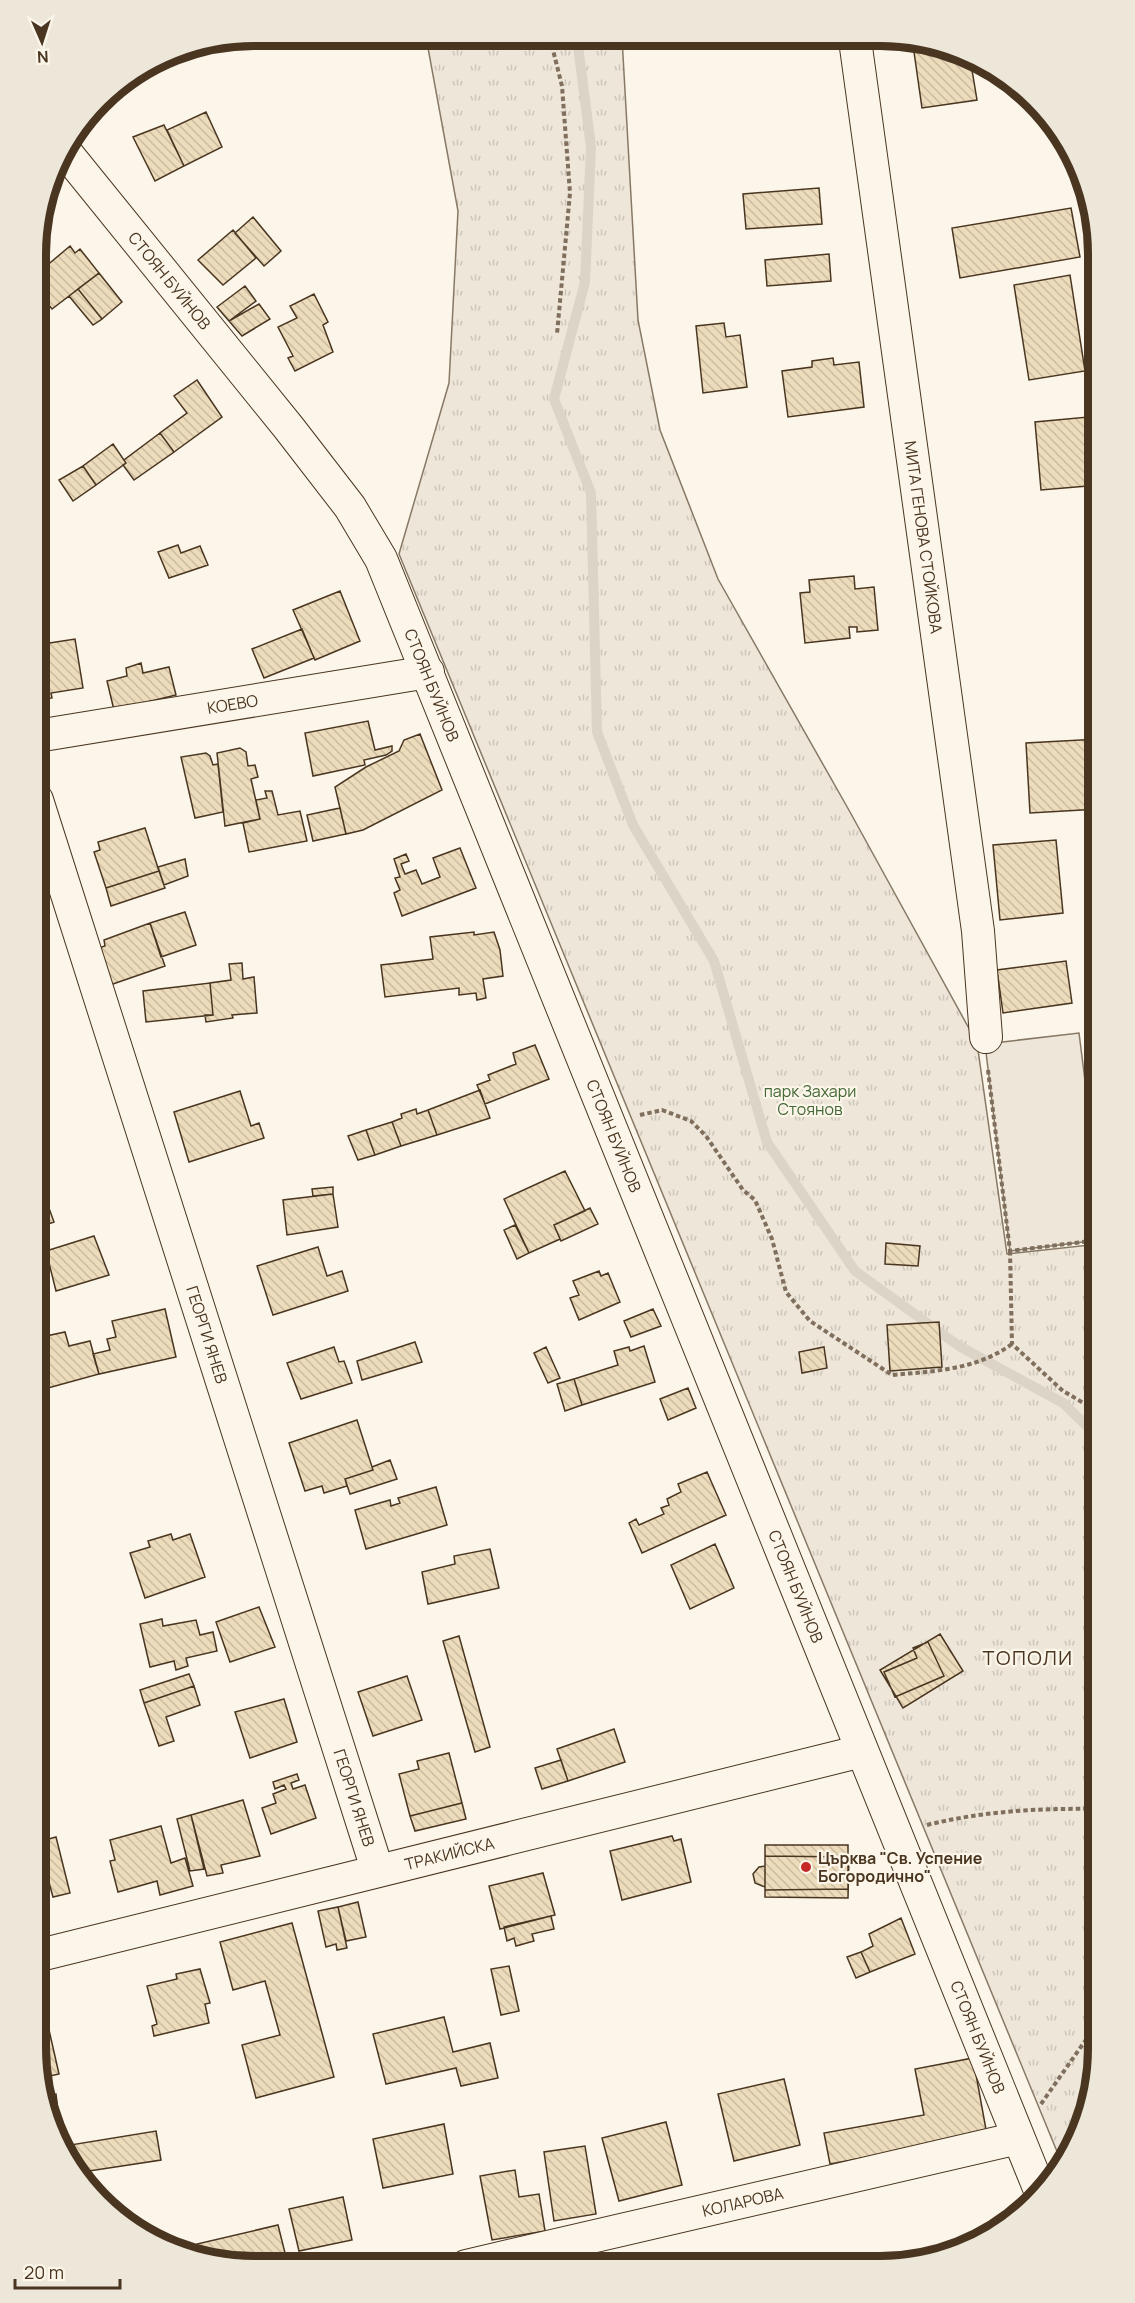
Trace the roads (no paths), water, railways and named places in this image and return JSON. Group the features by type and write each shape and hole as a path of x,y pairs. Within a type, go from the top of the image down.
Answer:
{"street":[{"name":"МИТА ГЕНОВА СТОЙКОВА","path":"856,46 978,931 986,1037"},
{"name":"СТОЯН БУЙНОВ","path":"71,158 289,428 350,507 381,559 1037,2184"},
{"name":"КОЕВО","path":"47,734 428,672"},
{"name":"ГЕОРГИ ЯНЕВ","path":"47,830 377,1869"},
{"name":"ТРАКИЙСКА","path":"46,1953 377,1869 862,1750"},
{"name":"КОЛАРОВА","path":"531,2256 1018,2138"}],"waterway":[{"path":"578,46 591,147 585,282 554,399 591,493 597,732 633,825 714,961 767,1142 855,1271 959,1346 1063,1403 1088,1427"}],"place":[{"name":"Църква \"Св. Успение Богородично\"","path":"806,1867"}],"district":[{"name":"ТОПОЛИ","path":"1028,1657"}],"park label":[{"name":"парк Захари Стоянов","path":"810,1100"}]}
